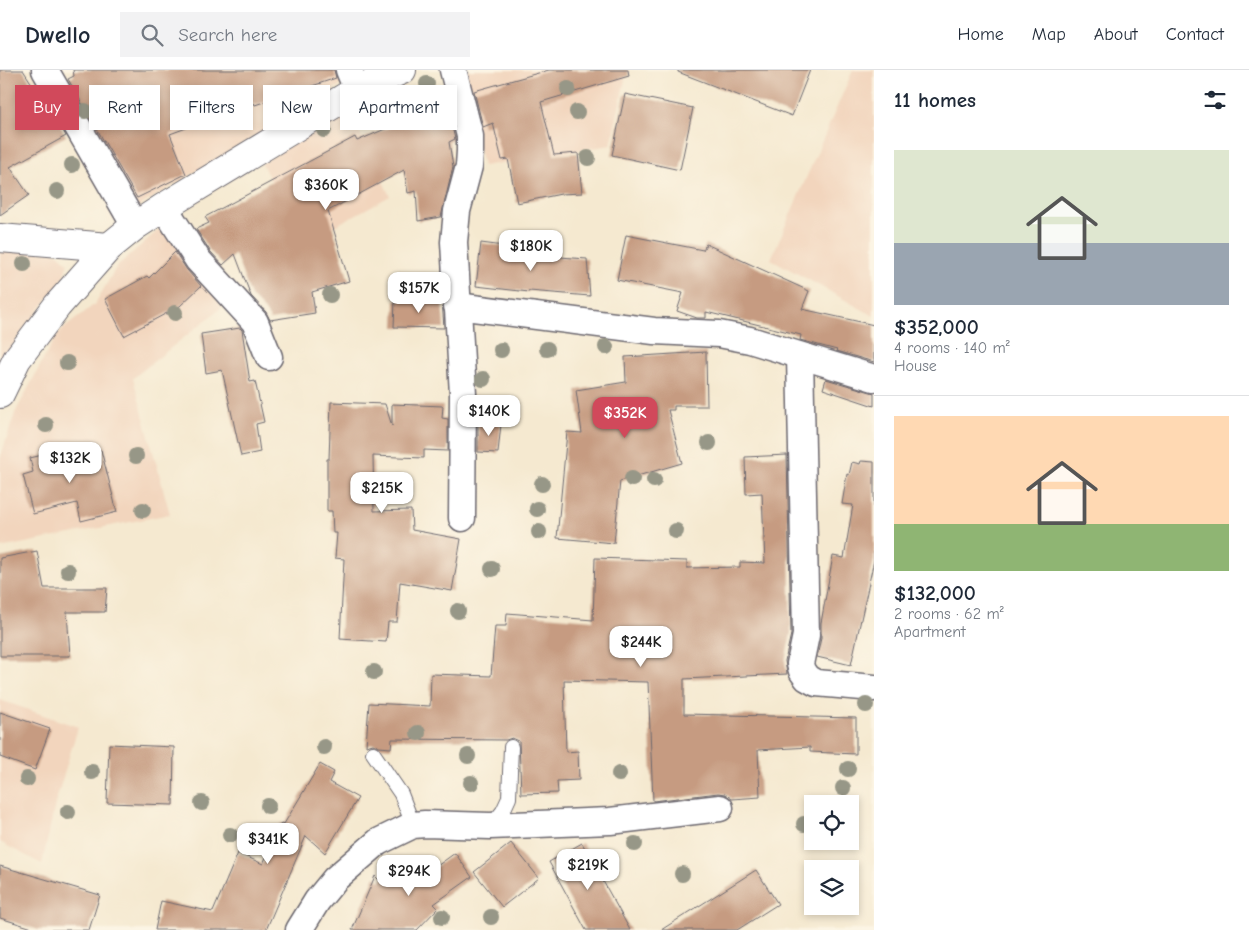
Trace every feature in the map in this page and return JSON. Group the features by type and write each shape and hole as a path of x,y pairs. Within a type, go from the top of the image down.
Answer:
{"street":[{"path":"45,70 135,226"},
{"path":"0,394 17,359 57,306 108,247 135,226 353,80 402,70"},
{"path":"453,70 470,136 469,166 457,210 454,242 463,414 462,518"},
{"path":"164,207 198,260 255,322 269,357"},
{"path":"0,238 108,247"},
{"path":"457,306 654,331 719,334 750,340 874,378"},
{"path":"800,356 806,635 800,664 807,678 816,683 874,688"},
{"path":"299,930 317,901 336,879 378,842 413,825 490,826 610,820 720,808"}],"lane":[{"path":"490,826 503,811 509,798 510,747"},
{"path":"373,753 401,794 413,825"}],"shaded area":[{"path":"343,70 347,81 330,91 330,85 263,85 263,130 265,130 134,209 79,113 79,86 159,71"},
{"path":"461,70 627,70 611,145 483,166"},
{"path":"853,70 874,70 874,316 771,259"},
{"path":"340,115 340,130 359,130 390,196 303,243 262,164 300,135 310,130 330,130 330,120"},
{"path":"163,226 226,304 133,378 170,514 0,548 0,459 15,413 57,334 95,304 117,266"},
{"path":"0,248 57,253 68,263 63,278 17,339 0,378"},
{"path":"0,700 78,727 55,804 42,864 0,842"}],"building":[{"path":"0,70 23,70 33,85 15,85 15,130 62,130 66,136 10,167 29,195 0,215"},
{"path":"73,70 334,70 336,78 315,85 263,85 263,102 255,105 253,103 253,85 170,85 170,130 181,130 170,134 186,174 137,198 98,130 160,130 160,85 89,85 89,115 79,98 79,85 71,85 68,79 74,76"},
{"path":"549,70 628,70 629,76 541,102 554,155 578,153 582,193 561,194 517,203 508,159 502,160 493,123 483,127 474,91"},
{"path":"678,70 810,70 792,116 678,72"},
{"path":"625,94 693,108 680,170 612,155"},
{"path":"383,130 453,130 455,139 449,142 453,167 441,217 418,221 416,191 408,193 404,170 328,211 349,281 312,292 315,313 270,320 266,312 251,296 235,254 223,265 210,251 196,229 209,223 205,217 355,137 357,141"},
{"path":"626,235 703,250 706,244 809,291 802,309 874,325 874,362 800,340 801,335 706,312 706,318 697,318 677,311 683,293 617,280"},
{"path":"481,243 534,250 533,255 587,259 590,296 476,286"},
{"path":"175,252 201,286 180,306 124,336 105,299 147,276 149,278"},
{"path":"395,300 442,301 444,328 394,327"},
{"path":"240,328 242,330 250,382 255,381 264,422 256,424 260,452 241,456 222,370 206,373 201,334"},
{"path":"706,352 707,406 674,406 674,410 668,410 682,463 620,481 614,543 557,538 567,432 582,433 576,390 626,382 625,357"},
{"path":"826,379 874,393 874,406 823,389"},
{"path":"331,402 385,404 392,426 392,404 443,406 442,418 448,419 448,451 424,450 424,458 373,456 374,511 411,510 412,530 461,539 452,591 400,582 397,622 388,622 386,642 340,639 344,559 335,558 337,533 333,533 332,511 327,511 327,459 329,459"},
{"path":"478,421 501,424 498,453 478,452"},
{"path":"63,450 65,459 101,450 117,512 81,521 77,503 33,514 23,475 33,472 30,458"},
{"path":"787,455 791,634 785,661 787,674 684,679 684,714 856,718 856,754 810,752 810,747 758,750 760,797 732,799 725,794 718,793 653,801 648,682 564,680 566,752 578,751 579,780 557,781 558,793 521,794 519,741 512,738 506,740 392,739 391,748 379,747 373,744 366,746 369,703 430,706 431,674 491,676 495,626 506,626 507,613 593,620 595,558 687,561 687,568 740,567 740,562 765,563 762,493 746,494 745,457"},
{"path":"861,461 874,462 874,560 851,665 817,657 833,556 844,558 853,505 842,504 847,474 849,475 852,462 860,464"},
{"path":"37,551 44,588 107,588 105,612 67,612 70,656 0,656 0,558"},
{"path":"0,712 50,729 35,770 0,757"},
{"path":"109,744 174,747 173,805 107,803"},
{"path":"320,764 334,772 329,782 358,798 325,853 306,836 266,930 155,930 161,901 213,912 238,853 263,864 281,823 284,824"},
{"path":"511,843 539,878 502,907 474,872"},
{"path":"582,843 630,930 586,930 549,862"},
{"path":"455,853 472,877 434,904 438,908 417,930 352,930 375,876 380,881 394,867 412,884"},
{"path":"0,866 100,895 89,930 39,930 0,918"},
{"path":"756,870 778,904 737,930 661,930"}]}
